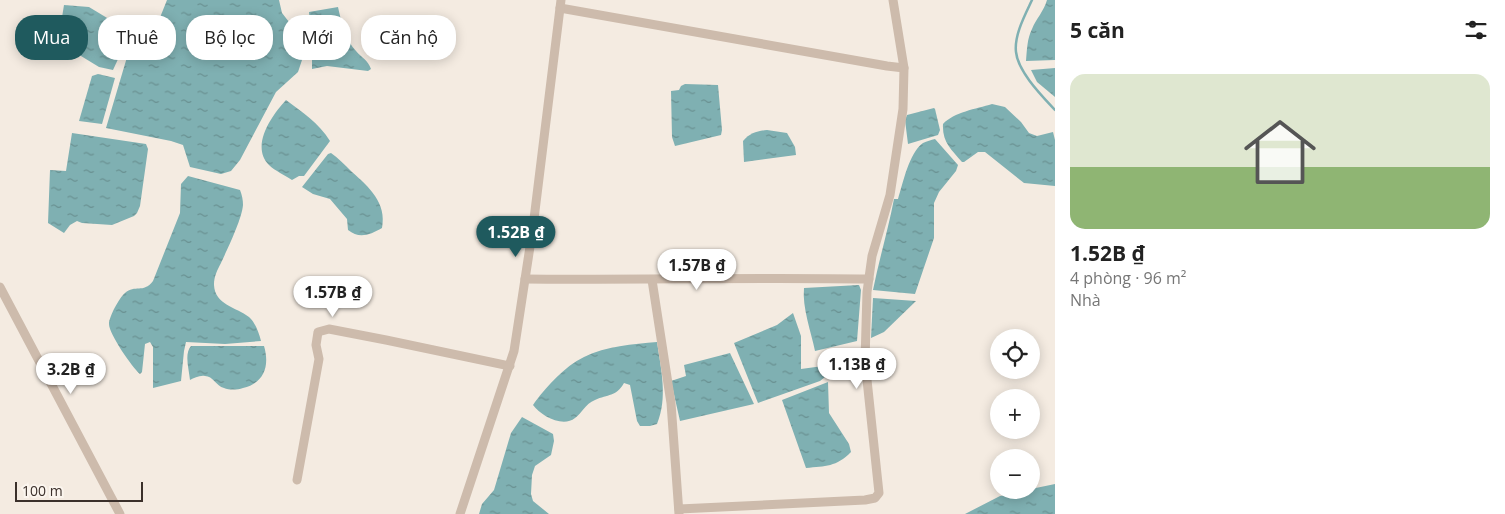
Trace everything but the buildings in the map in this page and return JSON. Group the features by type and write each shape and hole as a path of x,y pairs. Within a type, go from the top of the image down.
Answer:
{"street":[{"path":"652,280 671,404 679,512 875,498 879,493 865,361 867,292 872,256 890,195 903,109 904,68 893,0"},
{"path":"460,514 514,352 533,227 561,4 904,68"},
{"path":"525,279 796,278 869,280"},
{"path":"0,287 120,514"},
{"path":"297,480 319,359 316,345 318,332 329,329 510,366"}],"water":[{"path":"167,0 279,0 284,15 283,60 302,60 298,72 276,92 240,160 231,171 221,174 190,167 183,145 106,128 126,60 176,60 176,15 161,15"},
{"path":"1047,0 1055,0 1055,60 1026,61 1030,33"},
{"path":"64,5 89,7 102,15 98,15 98,60 118,60 113,70 99,67 88,60 88,15 62,15"},
{"path":"338,7 340,15 309,15 309,12"},
{"path":"351,45 361,56 361,60 365,60 371,69 368,71 327,66 312,69 312,60 351,60"},
{"path":"1055,68 1055,97 1037,82 1031,70"},
{"path":"98,74 115,78 102,124 79,121 92,76"},
{"path":"685,84 718,85 722,130 721,135 675,146 672,137 671,91 679,90"},
{"path":"286,100 315,123 330,141 304,176 299,176 292,180 269,165 262,149 262,140 269,122"},
{"path":"992,104 1005,107 1021,122 1029,133 1037,136 1053,132 1055,140 1055,186 1024,183 985,152 978,152 962,162 951,149 944,136 943,124 959,114"},
{"path":"934,108 940,130 938,135 908,144 905,120 907,115"},
{"path":"767,130 787,133 795,147 796,155 744,162 743,141 754,133"},
{"path":"72,133 146,144 148,149 140,206 134,216 112,225 77,221 70,225 64,233 48,223 50,170 66,171"},
{"path":"935,139 958,165 956,171 939,192 934,203 934,238 915,294 873,290 894,199 898,199 907,169 918,148 923,143"},
{"path":"331,153 365,184 375,196 382,211 382,228 365,235 352,233 348,230 347,219 330,199 313,194 302,187 328,154"},
{"path":"188,176 240,190 243,201 242,211 216,274 214,285 215,292 222,301 251,319 261,341 225,344 186,342 181,381 153,388 153,347 150,342 145,344 142,372 140,374 117,342 110,329 109,321 117,303 125,293 132,289 146,287 153,281 180,213 181,184"},
{"path":"859,285 861,290 857,341 815,351 806,311 804,288"},
{"path":"873,298 916,301 884,332 871,338"},
{"path":"793,313 801,336 801,369 823,366 826,372 825,377 820,381 758,403 734,343 777,325"},
{"path":"657,342 663,394 657,424 640,426 637,421 630,385 624,383 618,391 592,402 570,421 564,422 547,417 533,405 557,377 584,357 610,348"},
{"path":"191,346 264,346 266,367 264,373 256,382 250,386 233,390 221,387 208,376 199,376 190,380 187,357"},
{"path":"730,353 754,404 680,421 671,381 686,376 684,365"},
{"path":"828,382 829,413 849,444 851,452 835,463 806,468 782,400"},
{"path":"522,417 553,434 554,441 551,455 535,466 532,475 531,494 533,501 549,514 479,514 482,504 494,490 511,433"},
{"path":"1055,484 1055,514 965,514 994,499 1040,499 1040,487"}],"waterway":[{"path":"1032,0 1018,32 1016,52 1021,68 1037,91 1055,110"}]}
